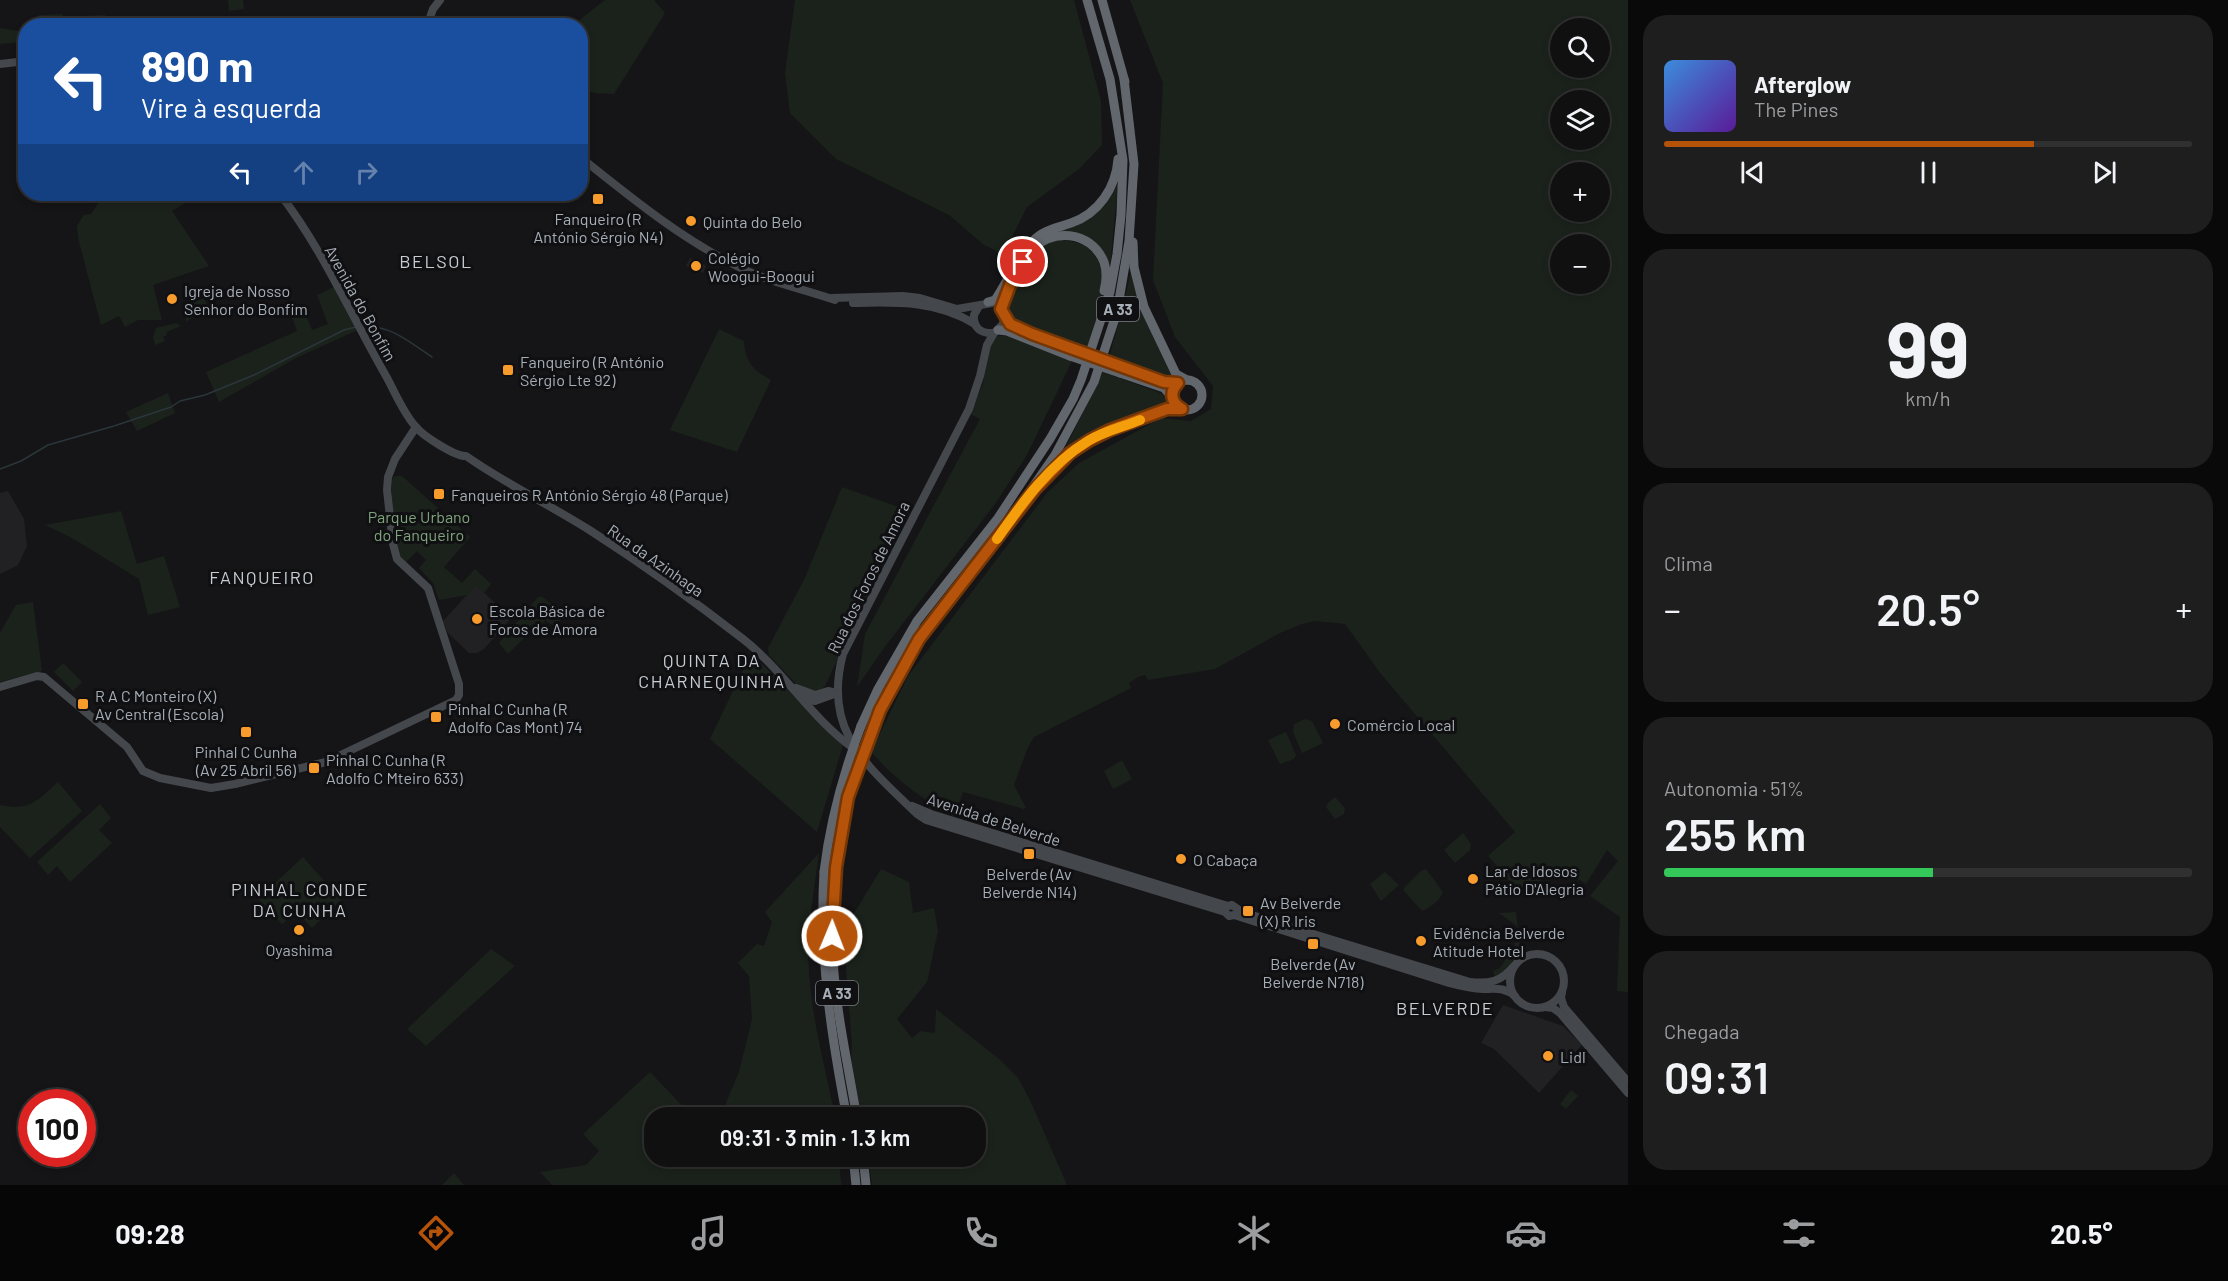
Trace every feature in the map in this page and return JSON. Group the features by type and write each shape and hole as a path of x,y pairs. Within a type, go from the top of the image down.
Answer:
{"highway":[{"name":"A 33","path":"845,1107 824,983 822,925 824,872 830,824 837,795 861,726 878,689 917,621 998,518 1050,439 1073,399 1110,292 1117,254 1124,176 1116,115 1102,46 1088,0"},
{"name":"A 33","path":"855,1107 841,1030 833,960 836,867 848,797 873,728 919,639 1015,514 1055,455 1080,412 1094,382 1117,312 1129,241 1133,187 1132,137 1124,79 1102,0"},
{"path":"1124,79 1130,101 1136,151 1137,205 1133,243 1137,286 1144,307 1182,382"},
{"path":"984,304 994,300 1033,241 1043,232 1084,218 1109,192 1118,168 1116,115"},
{"path":"1071,352 1010,324 1003,312 1010,285 1031,250 1055,236 1073,236 1083,239 1104,263 1106,282 1092,348"},
{"path":"996,332 1006,331 1164,382 1182,382 1199,386 1201,400 1195,407 1167,409 1090,440 1070,453 1015,514"},
{"path":"1121,369 1164,388 1175,404 1182,409"},
{"path":"1172,397 1173,389 1182,382"},
{"path":"854,1167 856,1185"},
{"path":"864,1167 866,1185"}],"main road":[{"path":"430,18 440,0"},
{"path":"0,64 18,62"},
{"path":"588,163 660,219 732,264 797,289 845,303 921,303 958,316 987,333 996,332"},
{"name":"Avenida do Bonfim","path":"285,201 335,280 370,348 416,428"},
{"path":"831,298 903,296 920,298 957,309 993,303 1003,312 1003,324 984,353"},
{"path":"984,304 975,312 976,326 984,353"},
{"name":"Rua dos Foros de Amora","path":"905,802 855,750 843,726 837,693 840,665 852,633 969,409 980,376 984,353"},
{"path":"0,687 37,676 47,679 123,743 132,752 143,771 211,788 327,762 456,700 459,684 428,588 398,559 391,533 388,477 394,459 416,428"},
{"name":"Rua da Azinhaga","path":"416,428 442,446 461,457 466,456 589,530 685,595 757,650 844,742 855,750"},
{"path":"822,693 840,665"},
{"path":"792,686 810,694 828,691 837,693"},
{"path":"801,697 815,701 837,693"},
{"name":"Avenida de Belverde","path":"905,802 926,820 1231,911 1449,983 1467,988 1498,988 1508,990 1515,996"},
{"name":"Avenida de Belverde","path":"1231,911 1255,916 1470,982 1494,982 1506,977 1514,966"},
{"path":"1628,1082 1564,1007 1561,998 1564,983 1562,969 1551,957 1543,954 1527,956 1514,966 1510,981 1515,996 1527,1006 1553,1008 1560,1014 1628,1093"},
{"path":"1543,1007 1555,1001 1562,990"}],"shaded area":[{"name":"Colégio Woogui-Boogui","path":"690,258 706,266 703,273 686,266"},
{"path":"8,491 24,519 27,546 18,565 0,574 0,493"},
{"name":"Escola Básica de Foros de Amora","path":"476,585 511,618 484,649 477,653 469,653 447,632 443,621"},
{"path":"1503,1005 1563,1026 1582,1045 1539,1093 1494,1049 1481,1043"}],"green space":[{"path":"228,0 243,0 244,9 229,11"},
{"path":"605,0 654,0 665,13 614,94 588,91 588,18 582,18"},
{"path":"795,0 1074,0 1101,101 1102,145 1079,169 1027,207 1013,235 1007,262 949,215 836,159 790,113 785,73"},
{"path":"1130,0 1628,0 1628,992 1617,991 1620,917 1590,896 1618,861 1607,850 1586,884 1558,866 1523,896 1488,856 1515,832 1381,674 1345,624 1314,621 1302,624 1280,633 1215,669 1148,680 1145,675 1138,677 1129,683 1131,688 1034,737 1014,785 1026,808 1024,809 963,792 954,817 910,788 871,752 908,676 1047,493 1079,463 1161,418 1191,421 1211,409 1213,386 1175,337 1153,280 1163,83"},
{"path":"63,14 63,18 38,18 39,15"},
{"path":"105,15 105,18 84,18 84,16"},
{"path":"0,28 18,31 18,42 0,44"},
{"path":"1116,184 1118,185 1110,266 1104,256 1061,233 1061,230 1081,222"},
{"path":"188,201 172,211 209,266 153,285 162,320 138,320 125,327 119,316 101,325 78,238 77,226 84,215 91,214 99,202"},
{"path":"1061,240 1081,244 1094,253 1101,266 1103,281 1101,298 1087,349 1021,325 1011,317 1008,308 1010,297 1032,255 1042,245"},
{"path":"1131,271 1178,377 1173,380 1109,357"},
{"path":"336,286 360,329 296,358 219,402 206,372 297,331 291,314 302,306 312,330 328,324 317,295"},
{"path":"199,287 208,307 186,322 186,316"},
{"path":"177,323 181,326 166,332 167,335 163,337 165,341 155,345 153,337 156,328"},
{"path":"719,329 744,341 746,355 751,365 771,380 737,452 670,430"},
{"path":"998,336 1009,336 1072,361 1027,455 995,504 884,648 857,687 865,634 980,419 970,414 983,384 988,345"},
{"path":"1103,372 1163,394 1170,406 1092,435 1065,454 1063,453"},
{"path":"168,393 175,413 137,431 126,412"},
{"name":"Parque Urbano do Fanqueiro","path":"402,476 470,537 444,567 462,583 475,569 491,584 484,593 476,585 467,595 439,600 433,583 419,568 426,560 417,551 406,562 399,555 395,540 392,504 392,483 393,477"},
{"path":"842,487 907,510 825,686 816,693 799,687 769,655 768,648 805,578"},
{"path":"121,511 137,564 164,556 180,607 148,615 139,579 72,538 45,525"},
{"path":"538,597 543,597 564,615 555,627 545,620 539,629 531,631 508,654 499,643"},
{"path":"33,602 42,671 0,682 0,633 16,605"},
{"path":"751,653 843,745 817,832 710,739"},
{"path":"63,663 82,682 73,691 54,672"},
{"path":"1305,719 1312,721 1323,743 1302,753 1293,732 1294,724"},
{"path":"1286,732 1296,755 1294,759 1280,764 1268,740"},
{"path":"1122,760 1132,779 1113,789 1104,771"},
{"path":"58,782 82,811 30,858 0,827 0,805 19,807 32,803"},
{"path":"1335,797 1345,808 1344,814 1335,819 1326,807"},
{"path":"100,804 111,818 99,830 112,843 70,882 57,866 48,875 37,862"},
{"path":"1463,833 1471,844 1470,850 1455,863 1444,850"},
{"path":"819,853 808,957 816,1027 833,1107 724,1107 739,1072 752,1019 749,976 738,963 757,944 764,946 772,922 765,912"},
{"path":"303,857 341,900 312,928 297,912 282,924 258,899"},
{"path":"881,869 909,882 913,913 934,908 938,931 927,982 897,1019 912,1038 921,1031 935,1033 936,1009 999,1059 1018,1078 1030,1100 1067,1185 872,1185 869,1167 986,1167 986,1107 860,1107 851,1061 852,1045 842,917 853,915"},
{"path":"1426,869 1443,892 1435,903 1422,911 1404,891 1404,888"},
{"path":"1385,872 1399,885 1381,901 1370,884"},
{"path":"1516,912 1519,938 1517,926 1499,913"},
{"path":"1514,943 1520,943 1515,959 1495,977 1493,971 1500,968 1515,946"},
{"path":"491,949 515,966 426,1046 407,1029"},
{"path":"650,1072 683,1107 644,1107 644,1167 840,1167 841,1185 552,1185 540,1172 586,1165 599,1151 583,1134"},
{"path":"1571,1090 1578,1096 1566,1109 1560,1104"},
{"path":"454,1173 464,1185 442,1185"}],"waterway":[{"path":"364,326 392,332 432,357"},
{"path":"0,469 21,461 48,445 114,426 171,407 180,401 205,395 254,375 344,330 356,327"}],"slow traffic":[{"path":"997,539 1035,489 1070,453 1110,430 1140,420"}],"place":[{"name":"Fanqueiro (R António Sérgio N4)","path":"598,199"},
{"name":"Quinta do Belo","path":"691,221"},
{"name":"Colégio Woogui-Boogui","path":"696,266"},
{"name":"Igreja de Nosso Senhor do Bonfim","path":"172,299"},
{"name":"Fanqueiro (R António Sérgio Lte 92)","path":"508,370"},
{"name":"Fanqueiros R António Sérgio 48 (Parque)","path":"439,494"},
{"name":"Escola Básica de Foros de Amora","path":"477,619"},
{"name":"R A C Monteiro (X) Av Central (Escola)","path":"83,704"},
{"name":"Pinhal C Cunha (R Adolfo Cas Mont) 74","path":"436,717"},
{"name":"Comércio Local","path":"1335,724"},
{"name":"Pinhal C Cunha (Av 25 Abril 56)","path":"246,732"},
{"name":"Pinhal C Cunha (R Adolfo C Mteiro 633)","path":"314,768"},
{"name":"Belverde (Av Belverde N14)","path":"1029,854"},
{"name":"O Cabaça","path":"1181,859"},
{"name":"Lar de Idosos Pátio D'Alegria","path":"1473,879"},
{"name":"Av Belverde (X) R Iris","path":"1248,911"},
{"name":"Oyashima","path":"299,930"},
{"name":"Evidência Belverde Atitude Hotel","path":"1421,941"},
{"name":"Belverde (Av Belverde N718)","path":"1313,944"},
{"name":"Lidl","path":"1548,1056"}],"district":[{"name":"BELSOL","path":"436,261"},
{"name":"FANQUEIRO","path":"262,577"},
{"name":"QUINTA DA CHARNEQUINHA","path":"712,670"},
{"name":"PINHAL CONDE DA CUNHA","path":"300,899"},
{"name":"BELVERDE","path":"1445,1008"}],"route":[{"path":"832,936 838,845 848,797 880,710 919,639 1035,489 1070,453 1110,430 1167,409 1182,409 1175,404 1172,397 1173,389 1178,383 1164,382 1010,324 1001,309 1005,295 1023,262"}]}
